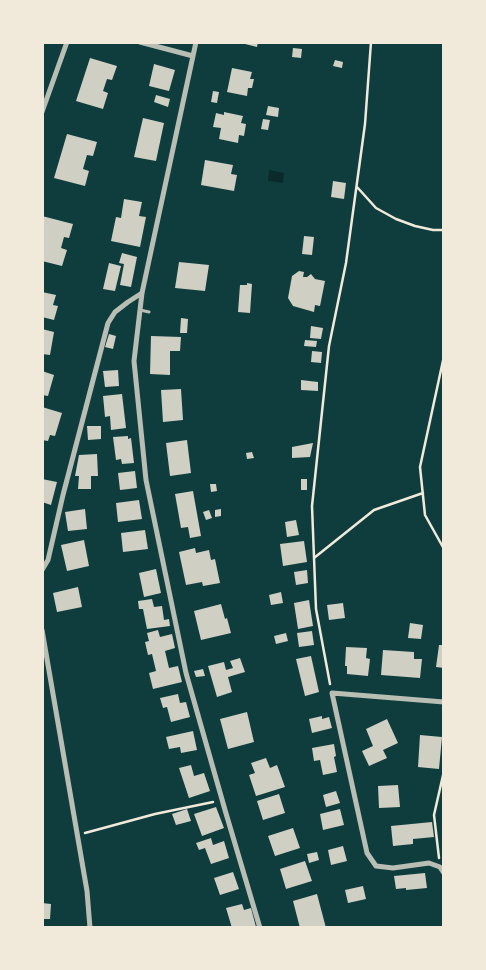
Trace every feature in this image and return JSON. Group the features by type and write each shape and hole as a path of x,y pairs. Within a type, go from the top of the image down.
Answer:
{"street":[{"path":"42,112 67,42"},
{"path":"140,42 193,56"},
{"path":"196,42 142,294 134,361 146,480 186,673 260,928"},
{"path":"42,570 48,560 108,323 114,312 142,294"},
{"path":"42,630 88,891 90,928"},
{"path":"444,702 332,693 367,853 376,866 393,868 429,863 440,867 444,873"}],"lane":[{"path":"140,310 149,312"}],"path":[{"path":"332,693 316,609 312,506 329,346 346,263 366,124 371,42"},
{"path":"357,187 376,208 396,218 415,226 433,230 444,230"},
{"path":"444,356 420,467 425,515 444,549"},
{"path":"314,558 374,510 423,493"},
{"path":"440,867 434,815 444,771"},
{"path":"90,833 155,814 210,802"}],"water":[{"path":"269,170 284,173 283,183 268,181"}],"building":[{"path":"237,42 258,42 257,47"},
{"path":"293,48 302,49 301,58 292,57"},
{"path":"90,58 117,66 112,80 107,79 103,91 108,93 103,109 76,101"},
{"path":"335,60 343,62 342,68 333,66"},
{"path":"154,64 175,70 169,91 149,86"},
{"path":"232,68 252,72 250,79 254,79 252,88 248,88 247,96 227,92"},
{"path":"213,91 219,92 217,103 211,102"},
{"path":"156,95 170,99 168,107 154,102"},
{"path":"268,106 279,108 278,117 266,115"},
{"path":"224,112 243,116 241,123 246,124 244,136 239,135 238,143 219,139 221,128 213,127 216,113 224,115"},
{"path":"143,118 164,123 156,161 134,157"},
{"path":"263,119 270,120 268,130 261,129"},
{"path":"67,134 97,142 93,156 87,155 83,169 89,171 85,186 54,178"},
{"path":"205,160 233,165 231,174 237,175 234,191 201,185"},
{"path":"333,181 346,183 344,199 331,197"},
{"path":"124,199 142,202 139,216 146,217 140,247 111,241 116,217 121,218"},
{"path":"42,216 73,224 69,238 64,237 61,248 67,250 62,266 42,261"},
{"path":"304,236 314,237 312,255 302,254"},
{"path":"122,253 137,257 131,287 120,285 124,264 119,263"},
{"path":"179,262 209,265 205,291 175,288"},
{"path":"109,263 121,266 115,291 103,289"},
{"path":"299,271 304,272 303,277 311,274 315,279 325,281 320,306 315,305 314,312 293,306 288,298 292,276"},
{"path":"247,283 252,284 250,313 238,312 240,285 247,285"},
{"path":"42,292 56,295 53,305 58,306 54,320 42,317"},
{"path":"181,318 188,319 187,333 180,333"},
{"path":"311,326 323,328 321,339 310,338"},
{"path":"42,329 54,332 50,355 42,354"},
{"path":"109,334 116,336 113,349 105,347"},
{"path":"151,336 181,337 180,351 170,351 170,375 150,374"},
{"path":"305,340 317,341 316,347 304,346"},
{"path":"312,351 322,352 321,363 311,362"},
{"path":"118,370 119,386 105,387 103,371"},
{"path":"42,371 54,375 48,396 42,395"},
{"path":"301,380 318,382 318,391 301,390"},
{"path":"181,389 183,420 163,422 161,390"},
{"path":"122,394 126,428 111,430 110,416 105,417 103,396"},
{"path":"42,407 62,413 55,436 50,435 48,441 42,440"},
{"path":"87,426 101,426 101,439 88,440"},
{"path":"128,436 128,439 131,438 134,463 122,464 121,459 116,460 113,437"},
{"path":"187,440 191,473 170,476 166,443"},
{"path":"313,443 310,457 292,458 292,447"},
{"path":"252,452 254,458 247,459 246,453"},
{"path":"97,454 98,476 91,476 91,489 78,489 79,476 75,476 79,455"},
{"path":"135,471 137,488 120,490 118,473"},
{"path":"42,479 57,482 51,505 42,502"},
{"path":"301,479 307,479 307,490 301,490"},
{"path":"210,484 216,484 217,491 211,492"},
{"path":"193,491 201,536 190,538 188,527 181,528 175,494"},
{"path":"139,500 142,519 118,522 116,503"},
{"path":"85,509 87,529 68,531 65,512"},
{"path":"221,509 221,516 215,517 215,510"},
{"path":"209,510 212,518 206,520 203,512"},
{"path":"296,520 299,535 287,537 285,522"},
{"path":"145,530 148,549 123,552 121,533"},
{"path":"84,540 89,566 67,571 61,545"},
{"path":"304,541 307,562 283,566 280,544"},
{"path":"195,548 196,553 209,550 211,560 215,559 220,583 203,586 202,582 186,585 179,552"},
{"path":"156,569 161,593 144,597 139,573"},
{"path":"307,570 308,583 296,585 294,572"},
{"path":"78,587 82,607 57,612 53,593"},
{"path":"281,592 283,603 271,605 269,595"},
{"path":"152,599 154,607 162,606 164,620 169,619 170,626 147,629 143,609 139,609 138,601"},
{"path":"309,600 313,626 298,629 294,603"},
{"path":"343,603 345,618 329,620 327,605"},
{"path":"221,604 231,633 201,640 194,611"},
{"path":"410,623 423,625 421,639 408,638"},
{"path":"158,630 160,637 172,634 175,648 165,651 169,668 178,666 182,682 153,689 149,673 156,671 152,654 148,655 145,642 149,641 147,633"},
{"path":"312,631 314,645 299,647 297,633"},
{"path":"286,633 288,641 276,644 274,636"},
{"path":"439,645 444,645 444,668 436,667"},
{"path":"346,647 367,648 366,658 370,659 368,676 347,674 347,666 345,666"},
{"path":"383,650 414,652 414,659 422,659 420,678 381,675"},
{"path":"311,656 319,692 305,696 296,659"},
{"path":"240,658 245,672 228,677 232,692 217,697 208,666 224,662 226,670 233,668 230,661"},
{"path":"203,669 205,676 196,677 194,671"},
{"path":"178,694 180,703 186,702 190,717 171,722 167,707 163,708 160,698"},
{"path":"247,712 254,742 228,749 220,719"},
{"path":"322,716 322,719 329,717 332,728 312,733 309,719"},
{"path":"387,719 398,743 383,750 387,758 369,766 362,751 373,746 366,729"},
{"path":"193,731 197,750 181,753 180,747 169,749 166,737"},
{"path":"420,735 442,737 439,769 418,767"},
{"path":"334,744 337,772 323,775 320,760 314,761 312,748"},
{"path":"266,758 270,768 277,765 285,787 256,796 249,775 255,773 251,763"},
{"path":"191,765 194,776 204,773 210,791 189,798 179,768"},
{"path":"398,785 400,807 379,808 378,786"},
{"path":"336,791 340,803 326,807 323,795"},
{"path":"279,794 285,813 263,820 257,801"},
{"path":"216,807 224,828 202,836 194,814"},
{"path":"187,809 191,821 176,825 172,814"},
{"path":"340,809 344,825 323,830 320,814"},
{"path":"432,822 434,837 413,839 413,844 393,846 391,826"},
{"path":"293,828 300,848 275,856 268,836"},
{"path":"211,838 213,845 224,841 229,858 211,864 205,848 199,850 196,843"},
{"path":"343,846 347,861 331,865 328,850"},
{"path":"317,852 319,860 309,863 307,854"},
{"path":"305,861 312,881 286,889 280,869"},
{"path":"233,872 239,889 220,895 214,878"},
{"path":"425,873 427,888 396,889 394,876"},
{"path":"363,886 366,899 348,903 345,890"},
{"path":"317,894 326,928 300,928 293,901"},
{"path":"42,903 51,904 50,919 42,919"},
{"path":"242,904 244,910 251,908 256,927 232,928 226,908"}]}
